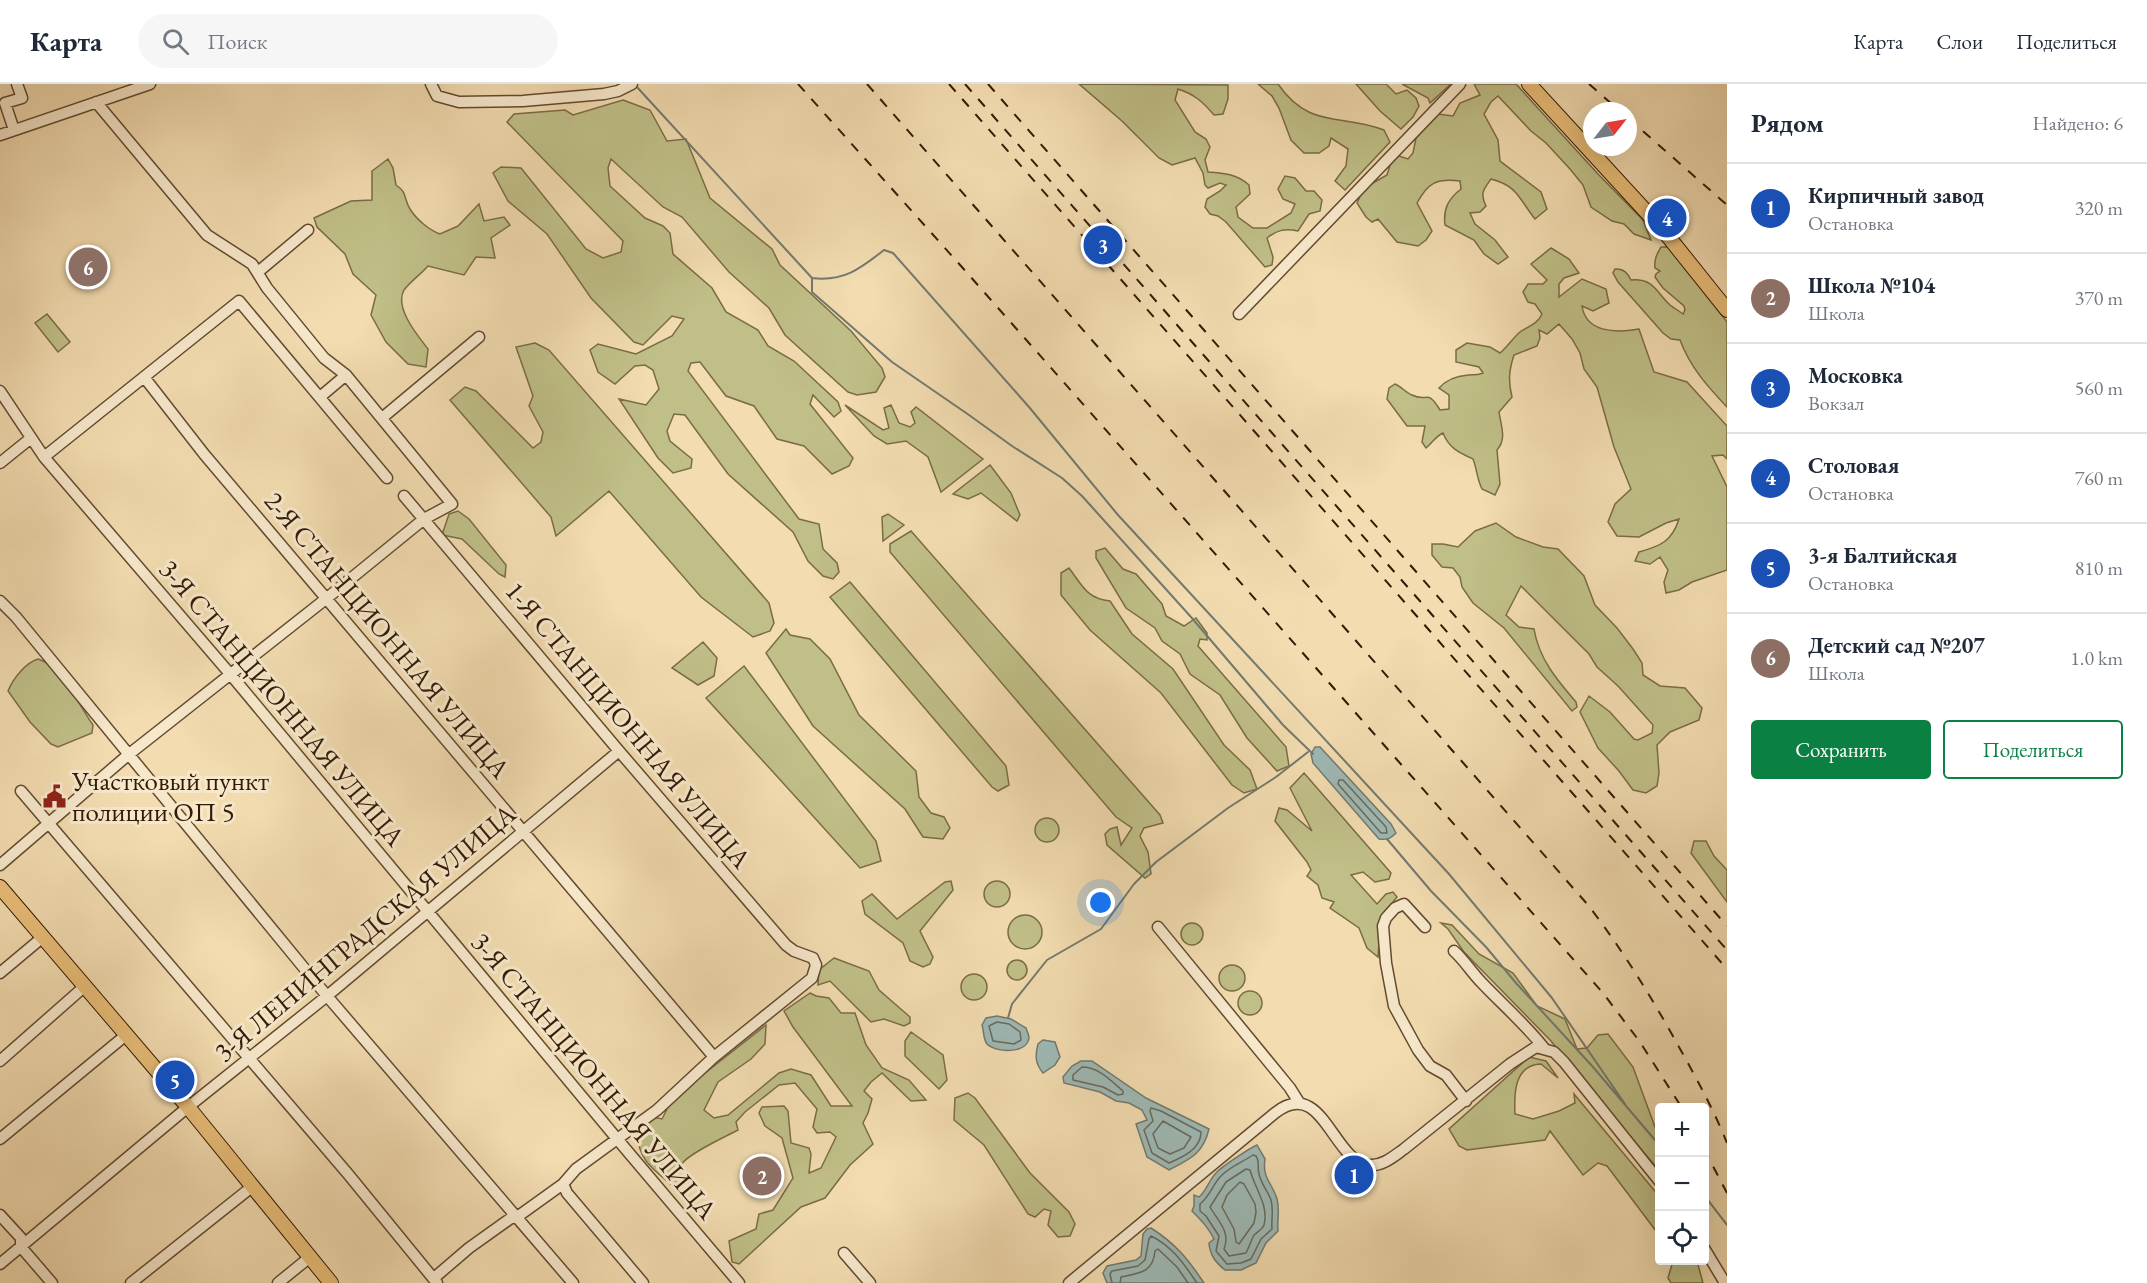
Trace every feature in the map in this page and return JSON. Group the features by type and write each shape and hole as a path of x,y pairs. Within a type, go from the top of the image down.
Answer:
{"main road":[{"path":"1529,84 1663,230 1727,310"},
{"path":"0,887 188,1107 332,1283"}],"street":[{"path":"14,130 5,103 22,98 17,84"},
{"path":"0,135 150,84"},
{"path":"431,84 437,96 459,102 572,98 618,91 632,84"},
{"path":"1239,314 1460,84"},
{"path":"0,865 128,755 424,519 452,504 346,375 324,358 267,288 252,264 207,235 96,102"},
{"path":"258,272 308,230"},
{"path":"44,457 239,301 387,478"},
{"path":"382,418 479,337"},
{"path":"320,397 346,375"},
{"name":"2-Я СТАНЦИОННАЯ УЛИЦА","path":"144,377 204,454 714,1057"},
{"name":"3-Я СТАНЦИОННАЯ УЛИЦА","path":"0,391 44,457 231,675 739,1283"},
{"path":"0,463 31,438"},
{"name":"1-Я СТАНЦИОННАЯ УЛИЦА","path":"404,496 786,945 813,958 816,964 812,978 714,1057"},
{"path":"0,601 16,617 327,996 573,1283"},
{"name":"3-Я ЛЕНИНГРАДСКАЯ УЛИЦА","path":"0,1264 188,1107 327,996 619,751"},
{"path":"21,791 348,1174 436,1281 501,1224 517,1217 563,1184 576,1169 657,1110 714,1057"},
{"path":"1425,927 1404,904 1395,908 1386,918 1383,926 1386,963 1394,1006 1418,1050 1430,1066 1446,1075 1466,1101"},
{"path":"1158,927 1277,1071 1300,1104"},
{"path":"0,973 43,938"},
{"path":"1454,951 1544,1048"},
{"path":"0,1061 85,986"},
{"path":"0,1139 126,1035"},
{"path":"1070,1283 1281,1109 1289,1105 1300,1104 1316,1111 1360,1163 1369,1166 1378,1165 1389,1160 1536,1047 1554,1052 1564,1062 1655,1177"},
{"path":"563,1184 567,1193 643,1283"},
{"path":"131,1283 253,1186"},
{"path":"0,1215 21,1238 21,1247 52,1283"},
{"path":"844,1253 870,1283"},
{"path":"1709,1256 1725,1283"},
{"path":"278,1283 310,1257"}],"shaded area":[{"path":"1079,84 1228,85 1228,99 1223,114 1214,115 1198,99 1178,89 1175,100 1195,132 1206,139 1210,147 1205,160 1208,172 1235,176 1249,185 1250,194 1236,207 1238,217 1253,228 1267,228 1291,213 1295,204 1283,199 1278,189 1285,176 1295,178 1306,191 1314,191 1322,200 1320,211 1309,214 1298,231 1281,230 1267,238 1273,257 1272,265 1265,267 1226,222 1210,214 1205,207 1207,199 1226,185 1220,183 1208,188 1195,158 1172,165 1159,158 1122,121"},
{"path":"1258,84 1278,84 1302,108 1314,114 1384,130 1390,142 1345,190 1335,181 1346,166 1348,149 1331,138 1329,146 1319,153 1304,153 1291,140 1272,96"},
{"path":"1356,84 1386,84 1396,94 1407,90 1416,98 1419,106 1413,117 1401,129 1380,111"},
{"path":"1402,84 1451,84 1430,103 1428,98"},
{"path":"1474,84 1516,84 1643,220 1651,240 1634,234 1624,224 1612,221 1591,207 1583,185 1570,169 1498,96 1491,102 1484,114 1498,140 1500,161 1541,192 1547,209 1535,219 1513,189 1491,179 1483,192 1486,206 1480,212 1470,213 1475,224 1495,240 1508,257 1498,264 1484,254 1474,240 1445,225 1446,209 1461,189 1460,181 1439,181 1429,186 1421,196 1417,203 1432,231 1418,246 1397,242 1378,219 1372,222 1366,217 1357,203 1364,188 1387,175 1392,159 1399,156 1408,159 1413,153 1416,138 1438,114 1453,116 1460,103 1480,95"},
{"path":"623,100 650,110 667,141 686,139 710,198 772,249 780,265 851,331 882,368 885,377 876,392 857,395 848,392 785,335 769,308 729,272 682,217 663,207 611,159 608,168 610,186 645,218 663,226 670,233 673,254 712,288 726,312 758,330 768,346 794,361 838,402 841,411 834,417 813,395 810,404 853,458 849,466 832,474 804,446 777,439 754,406 726,396 700,362 691,363 688,371 799,519 819,524 823,549 837,563 839,572 833,579 823,576 808,561 793,532 728,474 685,415 674,414 667,431 670,441 692,459 691,468 673,473 658,458 619,399 646,405 659,389 653,370 645,365 635,366 615,384 598,372 590,350 598,344 636,354 672,336 684,319 672,316 643,345 634,342 591,298 547,234 508,201 493,173 501,167 521,168 586,249 603,258 621,252 623,241 507,122 514,114 565,110 573,115"},
{"path":"388,159 393,168 396,185 404,193 410,209 419,220 436,232 440,234 458,226 479,204 484,221 504,217 510,225 491,238 495,258 476,257 464,275 428,266 404,290 402,305 408,321 428,349 426,367 408,364 386,342 371,315 376,295 353,274 345,254 317,227 314,218 351,201 372,200 372,171"},
{"path":"1661,247 1671,247 1674,250 1727,322 1727,407 1694,368 1680,340 1671,339 1663,333 1618,282 1613,273 1615,269 1621,269 1631,280 1645,281 1683,314 1684,306 1663,288 1655,277 1660,271 1655,268 1655,265"},
{"path":"1551,248 1569,259 1579,273 1564,278 1559,284 1559,297 1582,279 1606,289 1609,303 1593,311 1582,306 1589,322 1612,331 1639,329 1654,372 1687,382 1727,426 1727,459 1723,455 1712,456 1727,487 1727,570 1666,593 1664,582 1668,570 1660,557 1650,564 1635,561 1639,552 1665,542 1673,533 1679,519 1639,537 1617,536 1608,522 1615,504 1631,489 1614,447 1597,387 1584,369 1580,353 1572,339 1559,324 1547,334 1539,330 1540,338 1537,346 1514,355 1510,376 1512,397 1499,412 1503,437 1497,450 1500,484 1495,495 1482,489 1473,459 1455,449 1443,433 1426,448 1422,442 1425,426 1407,426 1387,399 1389,388 1395,384 1417,397 1430,398 1440,410 1449,409 1449,395 1439,388 1456,377 1483,373 1479,367 1456,362 1456,350 1467,343 1490,347 1500,353 1520,332 1540,318 1542,314 1535,304 1528,302 1523,292 1528,284 1543,284 1547,280 1531,264"},
{"path":"47,314 70,342 58,352 35,323"},
{"path":"535,343 549,350 769,603 774,623 770,631 753,637 701,597 609,491 556,536 551,517 450,400 465,387 476,391 533,448 541,442 543,432 529,406 533,396 516,347"},
{"path":"845,405 883,430 889,428 884,408 891,405 899,423 910,427 915,423 911,412 916,407 983,459 941,492 928,457 906,441 887,444 874,436"},
{"path":"990,465 1011,493 1020,515 1017,521 981,493 968,499 953,494"},
{"path":"458,511 469,519 506,565 505,577 462,539 442,535 449,514"},
{"path":"888,514 904,525 883,541 882,517"},
{"path":"1496,523 1516,537 1543,547 1558,549 1584,576 1595,605 1633,649 1642,663 1643,675 1660,686 1685,688 1702,708 1699,720 1670,732 1657,745 1659,773 1657,786 1646,793 1633,790 1598,748 1580,712 1589,696 1610,712 1634,739 1638,740 1652,733 1653,725 1618,686 1597,667 1589,654 1521,586 1506,615 1519,627 1534,629 1544,659 1576,702 1577,707 1572,711 1504,628 1473,603 1453,568 1442,567 1432,555 1432,544 1458,547 1475,531"},
{"path":"911,531 1160,815 1163,823 1144,828 1140,836 1148,852 1151,874 1145,878 1107,845 1105,834 1110,829 1117,827 1121,845 1132,828 1116,817 890,552 890,544"},
{"path":"1105,548 1123,569 1136,574 1162,604 1166,616 1184,626 1196,618 1207,633 1207,640 1200,639 1198,646 1286,747 1289,766 1277,771 1247,738 1220,695 1190,674 1180,654 1162,641 1155,628 1126,608 1096,558 1096,551"},
{"path":"1069,568 1090,594 1110,601 1132,634 1173,669 1224,745 1250,770 1257,789 1244,793 1232,785 1161,693 1090,630 1061,595 1061,573"},
{"path":"850,582 1006,766 1009,785 998,791 992,787 830,597"},
{"path":"786,629 790,635 810,639 830,659 859,715 916,771 919,797 931,813 944,817 950,828 943,839 923,837 905,809 813,726 766,653"},
{"path":"703,642 717,658 714,676 698,685 672,668"},
{"path":"38,659 54,669 62,678 93,725 92,733 58,747 51,744 30,722 8,691 20,672"},
{"path":"744,666 876,841 881,861 860,868 706,698"},
{"path":"1304,773 1391,873 1389,879 1375,882 1363,872 1351,875 1377,904 1386,894 1393,892 1397,897 1381,917 1378,957 1367,948 1359,928 1330,908 1334,902 1322,898 1318,885 1307,876 1311,870 1307,862 1275,821 1279,808 1287,810 1312,831 1290,788"},
{"path":"1047,818 1052,819 1058,825 1058,835 1052,841 1047,842 1042,841 1036,835 1035,830 1036,825 1042,819"},
{"path":"1694,841 1706,841 1714,856 1727,870 1727,902 1691,853"},
{"path":"951,881 953,890 920,931 933,957 930,964 923,967 910,961 903,943 865,914 862,901 872,894 897,919 945,882"},
{"path":"997,881 1006,885 1010,894 1006,903 997,907 988,903 984,894 988,885"},
{"path":"1025,915 1037,920 1042,932 1037,944 1025,949 1013,944 1008,932 1013,920"},
{"path":"1192,923 1200,926 1203,934 1200,942 1192,945 1184,942 1181,934 1184,926"},
{"path":"1441,923 1452,925 1479,954 1513,973 1537,1006 1565,1019 1577,1049 1587,1048 1598,1035 1608,1034 1633,1067 1655,1127 1655,1165 1551,1041 1464,952"},
{"path":"834,958 869,971 879,990 910,1017 910,1023 904,1026 884,1019 871,1022 830,981 818,985 819,970"},
{"path":"1013,960 1021,960 1027,966 1027,974 1021,980 1013,980 1007,974 1007,966"},
{"path":"1232,965 1241,969 1245,978 1241,987 1232,991 1223,987 1219,978 1223,969"},
{"path":"974,974 983,978 987,987 983,996 974,1000 965,996 961,987 965,978"},
{"path":"1250,991 1259,994 1262,1003 1259,1012 1250,1015 1241,1012 1238,1003 1241,994"},
{"path":"810,993 829,998 841,1013 855,1013 866,1045 882,1068 909,1080 926,1100 911,1101 882,1073 871,1082 864,1091 872,1099 863,1123 873,1144 850,1165 825,1198 801,1207 739,1264 732,1262 729,1241 756,1229 759,1214 773,1210 793,1178 782,1138 765,1126 759,1113 762,1107 784,1106 788,1111 791,1143 809,1148 811,1154 809,1173 821,1168 836,1137 830,1132 817,1133 813,1127 817,1109 795,1083 779,1085 745,1112 736,1122 738,1130 698,1151 685,1161 679,1170 680,1184 673,1186 648,1164 638,1143 637,1134 652,1117 662,1119 672,1099 766,1025 765,1044 751,1059 718,1082 704,1110 714,1118 728,1115 779,1073 791,1069 811,1075 831,1106 852,1106 793,1027 784,1011"},
{"path":"911,1032 943,1055 947,1080 939,1089 905,1056 905,1041"},
{"path":"1529,1057 1546,1061 1558,1078 1541,1064 1525,1069 1516,1090 1515,1114 1533,1119 1559,1111 1575,1103 1574,1094 1655,1191 1655,1230 1607,1166 1598,1163 1583,1175 1550,1131 1545,1140 1467,1150 1459,1146 1449,1129"},
{"path":"968,1093 975,1098 1030,1173 1069,1212 1075,1224 1070,1236 1058,1237 1048,1225 1051,1211 1044,1209 1035,1217 1028,1214 984,1145 954,1120 955,1098"},
{"path":"1672,1265 1698,1265 1703,1283 1671,1283 1668,1278"}],"water":[{"path":"1315,747 1320,747 1391,824 1396,833 1394,835 1388,839 1379,839 1313,763 1311,754"},
{"path":"997,1016 1011,1019 1026,1028 1029,1038 1023,1047 1004,1050 987,1044 982,1025 986,1018"},
{"path":"1043,1040 1055,1042 1060,1057 1055,1065 1043,1073 1038,1066 1036,1056 1038,1044"},
{"path":"1081,1061 1092,1061 1146,1098 1209,1129 1199,1150 1189,1159 1169,1170 1147,1157 1136,1124 1147,1120 1142,1110 1129,1103 1116,1101 1100,1092 1064,1083 1063,1077 1072,1066"},
{"path":"1257,1145 1265,1159 1266,1176 1277,1199 1278,1231 1266,1243 1256,1263 1241,1270 1225,1270 1212,1255 1209,1243 1214,1239 1212,1235 1192,1211 1194,1195 1199,1197 1219,1170"},
{"path":"1151,1228 1181,1252 1204,1283 1107,1283 1103,1273 1107,1266 1136,1260 1141,1256 1143,1234"}],"waterway":[{"path":"636,86 812,278 812,292 892,362 1062,478 1082,496 1191,617 1283,725 1313,754"},
{"path":"812,278 842,276 851,273 884,250 893,253 1029,407 1118,515 1449,874 1552,998 1625,1104"},
{"path":"1008,1018 1012,1004 1047,960 1101,929 1134,884 1156,862 1308,752"},
{"path":"1387,839 1431,891 1486,947 1593,1067 1655,1140"},
{"path":"1709,1202 1727,1225"}],"railway":[{"path":"798,84 1603,993 1640,1042 1679,1103"},
{"path":"867,84 1588,905 1627,960 1662,1017 1701,1088 1727,1143"},
{"path":"949,84 1727,969"},
{"path":"965,84 1727,950"},
{"path":"988,84 1727,926"},
{"path":"1589,84 1610,102"},
{"path":"1637,126 1727,205"},
{"path":"1708,1157 1727,1193"}],"place":[{"name":"Столовая","path":"1667,218"},
{"name":"Московка","path":"1103,245"},
{"name":"Детский сад №207","path":"88,267"},
{"name":"Участковый пункт полиции ОП 5","path":"54,797"},
{"name":"3-я Балтийская","path":"175,1080"},
{"name":"Кирпичный завод","path":"1354,1175"},
{"name":"Школа №104","path":"762,1176"}]}
